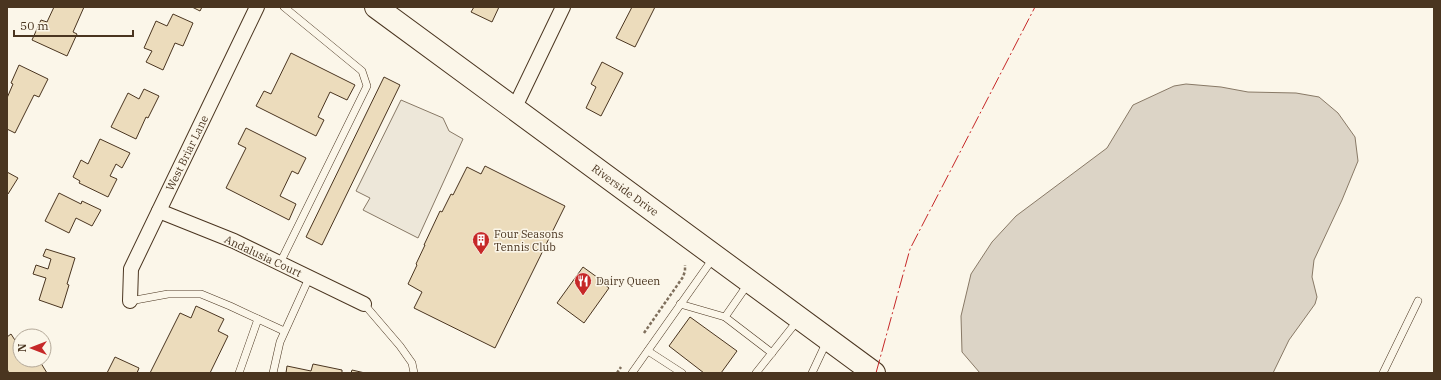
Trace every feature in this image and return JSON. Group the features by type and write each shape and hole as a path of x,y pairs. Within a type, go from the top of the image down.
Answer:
{"main road":[{"name":"Riverside Drive","path":"376,7 874,373"}],"street":[{"name":"West Briar Lane","path":"130,301 131,269 257,7"},
{"path":"514,109 563,7"},
{"name":"Andalusia Court","path":"159,210 234,241 364,304"}],"lane":[{"path":"280,263 367,86 362,71 284,7"},
{"path":"632,373 715,255"},
{"path":"273,373 280,342 309,278"},
{"path":"725,317 750,281"},
{"path":"130,301 168,294 201,294 284,332"},
{"path":"1383,373 1418,301"},
{"path":"364,304 400,346 412,363 414,373"},
{"path":"680,304 725,317 772,353"},
{"path":"756,373 800,318"},
{"path":"239,373 258,319"},
{"path":"812,373 828,339"},
{"path":"648,351 682,373"}],"path":[{"path":"643,335 682,277 685,271 685,265"},
{"path":"617,373 622,367"}],"shaded area":[{"path":"1186,84 1221,87 1248,92 1296,93 1319,97 1338,113 1355,137 1358,161 1342,200 1314,260 1312,277 1317,297 1315,304 1289,340 1273,373 980,373 962,352 961,316 971,274 992,242 1016,216 1107,148 1133,105 1174,86"},
{"path":"401,100 443,118 449,131 463,139 418,238 363,210 370,198 356,191"}],"building":[{"path":"54,7 84,7 73,32 77,34 67,56 32,40 41,20 47,22"},
{"path":"192,7 202,7 200,11"},
{"path":"474,7 499,7 492,22 471,12"},
{"path":"632,7 655,7 635,47 616,38"},
{"path":"173,14 193,23 183,46 175,43 163,70 146,62 152,51 144,48 156,21 167,26"},
{"path":"291,53 355,85 347,100 330,92 318,117 324,120 316,136 256,106 264,91 271,94"},
{"path":"602,62 623,73 601,116 586,108 596,87 591,84"},
{"path":"19,65 48,79 39,97 34,95 15,133 7,129 7,98 13,84 11,83"},
{"path":"384,77 400,85 322,245 306,237"},
{"path":"144,89 159,96 148,118 146,117 136,139 111,127 128,93 139,99"},
{"path":"246,128 306,158 298,174 292,171 280,196 296,204 289,220 226,188 246,148 238,144"},
{"path":"100,139 130,153 122,168 116,164 110,176 117,179 108,197 79,183 80,181 73,177 81,160 88,164"},
{"name":"Four Seasons Tennis Club","path":"485,166 565,206 495,348 414,308 422,292 408,284 440,211 442,212 451,194 453,195 467,167 481,174"},
{"path":"7,172 18,178 8,194 7,194"},
{"path":"59,193 81,204 82,201 101,210 92,226 76,218 69,233 45,221"},
{"path":"46,249 75,258 67,284 69,285 62,308 39,300 46,278 33,274 36,265 48,269 51,259 43,256"},
{"name":"Dairy Queen","path":"583,267 609,288 584,323 557,303"},
{"path":"196,306 224,319 218,331 228,336 210,373 150,373 180,313 191,318"},
{"path":"690,317 737,351 721,373 704,373 669,346"},
{"path":"11,334 12,336 12,368 44,368 47,373 9,373 7,369 7,337"},
{"path":"115,357 139,368 137,373 107,373"},
{"path":"313,364 342,370 342,373 286,373 287,366 311,371"},
{"path":"352,370 365,373 351,373"}],"power":[{"path":"876,373 910,249 1035,7"}],"place":[{"name":"Four Seasons Tennis Club","path":"481,255"},
{"name":"Dairy Queen","path":"583,296"}]}
